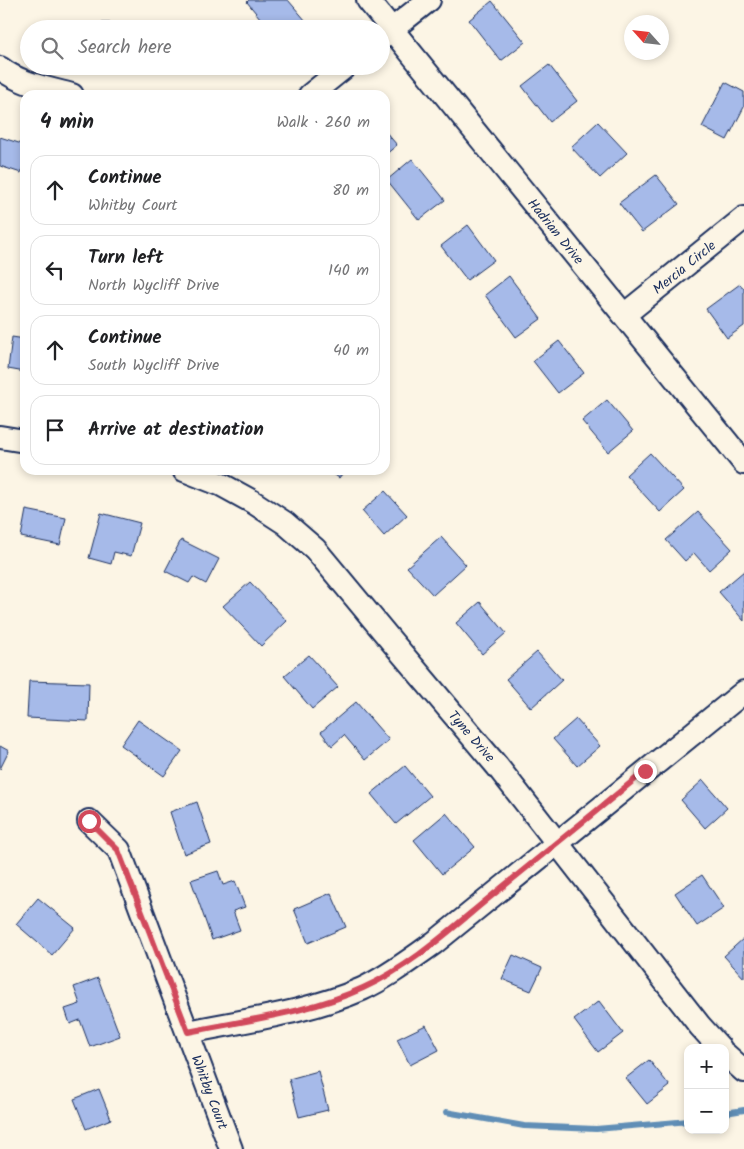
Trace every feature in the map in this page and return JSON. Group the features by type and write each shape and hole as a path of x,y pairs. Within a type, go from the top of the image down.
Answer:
{"street":[{"name":"Hadrian Drive","path":"368,0 379,20"},
{"path":"390,32 429,0"},
{"name":"Hadrian Drive","path":"390,38 624,315 744,463"},
{"path":"0,68 26,82 54,90"},
{"path":"316,90 335,75"},
{"name":"Mercia Circle","path":"624,315 744,218"},
{"path":"0,437 20,440"},
{"name":"Tyne Drive","path":"197,475 222,485 253,502 284,523 315,549 497,766 700,1026 716,1044"},
{"path":"188,1032 295,1011 329,1002 364,988 396,970 434,944 744,692"},
{"name":"Whitby Court","path":"89,821 118,850 232,1149"},
{"path":"729,1058 744,1072"}],"building":[{"path":"249,0 288,0 305,20 262,20 247,2"},
{"path":"492,1 525,42 501,61 469,20"},
{"path":"549,65 577,101 550,122 522,86"},
{"path":"725,82 744,92 744,107 727,140 702,127"},
{"path":"598,122 627,153 600,178 571,147"},
{"path":"0,137 20,143 20,173 0,166"},
{"path":"390,137 397,145 390,151"},
{"path":"412,159 445,200 419,220 390,184 390,177"},
{"path":"656,175 679,204 642,232 619,203"},
{"path":"468,225 494,260 467,280 441,246"},
{"path":"509,276 541,319 516,337 485,295"},
{"path":"740,284 744,289 744,326 727,338 706,309"},
{"path":"12,337 20,338 20,371 8,369"},
{"path":"559,341 584,373 558,393 533,361"},
{"path":"607,400 633,431 608,452 582,421"},
{"path":"650,453 684,490 660,512 626,475"},
{"path":"385,491 407,515 384,536 362,511"},
{"path":"26,510 66,518 60,545 21,537"},
{"path":"698,512 732,549 709,570 694,553 685,561 666,540"},
{"path":"101,513 140,523 131,556 114,552 111,564 89,558"},
{"path":"441,537 466,565 433,595 407,567"},
{"path":"181,540 219,559 206,584 193,577 189,583 165,571"},
{"path":"744,571 744,621 719,592"},
{"path":"250,582 287,621 261,646 223,606"},
{"path":"480,602 506,633 482,654 456,623"},
{"path":"537,652 562,680 531,708 506,679"},
{"path":"309,655 338,687 312,709 284,676"},
{"path":"29,681 89,683 88,721 27,718"},
{"path":"356,702 389,740 365,760 344,735 332,746 321,732"},
{"path":"576,719 600,746 577,766 553,739"},
{"path":"138,720 182,751 164,776 121,745"},
{"path":"0,746 9,751 0,769"},
{"path":"405,766 430,796 396,824 371,794"},
{"path":"703,780 727,808 705,828 681,800"},
{"path":"197,802 211,844 184,854 170,812"},
{"path":"446,813 475,847 442,874 414,840"},
{"path":"218,871 223,885 235,881 245,907 233,911 240,930 212,940 191,880"},
{"path":"702,875 724,908 697,926 675,893"},
{"path":"331,893 346,927 308,943 294,909"},
{"path":"38,898 75,928 52,955 16,924"},
{"path":"744,938 744,978 724,956"},
{"path":"513,955 542,968 531,991 502,979"},
{"path":"98,978 120,1036 90,1047 80,1020 70,1024 65,1009 80,1004 74,987"},
{"path":"599,1001 623,1033 598,1052 574,1020"},
{"path":"426,1025 439,1050 410,1065 397,1039"},
{"path":"649,1060 670,1086 647,1104 626,1078"},
{"path":"318,1071 328,1110 299,1117 289,1079"},
{"path":"99,1089 111,1119 86,1129 74,1099"}],"waterway":[{"path":"729,1112 744,1110"},
{"path":"446,1112 524,1126 596,1129 684,1121"}],"route":[{"path":"89,821 118,850 188,1032 295,1011 329,1002 364,988 396,970 434,944 645,771"}]}
